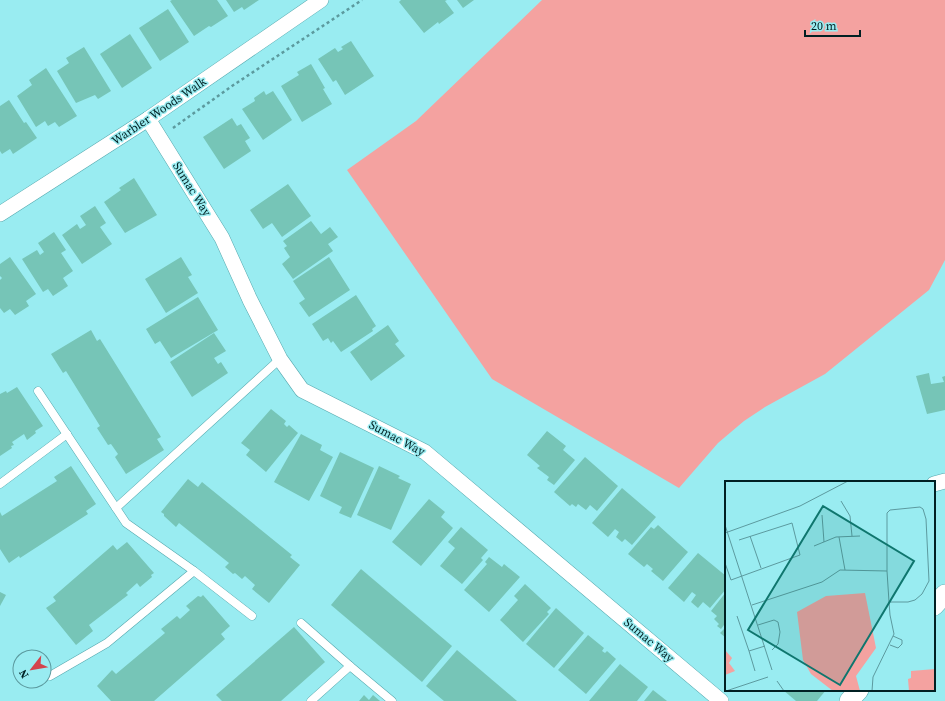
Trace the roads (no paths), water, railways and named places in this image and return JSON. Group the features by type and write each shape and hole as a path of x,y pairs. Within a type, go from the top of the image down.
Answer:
{"street":[{"name":"Warbler Woods Walk","path":"0,214 148,119 317,1"},
{"name":"Sumac Way","path":"148,119 222,238 250,300 280,359 302,390 425,452 721,701"},
{"path":"935,484 945,481"},
{"path":"935,605 945,594"},
{"path":"849,701 858,691"}],"lane":[{"path":"116,508 280,359"},
{"path":"38,391 126,523 194,571 252,616"},
{"path":"0,484 67,434"},
{"path":"52,675 107,643 194,571"},
{"path":"301,623 392,701"},
{"path":"311,701 350,666"}]}
